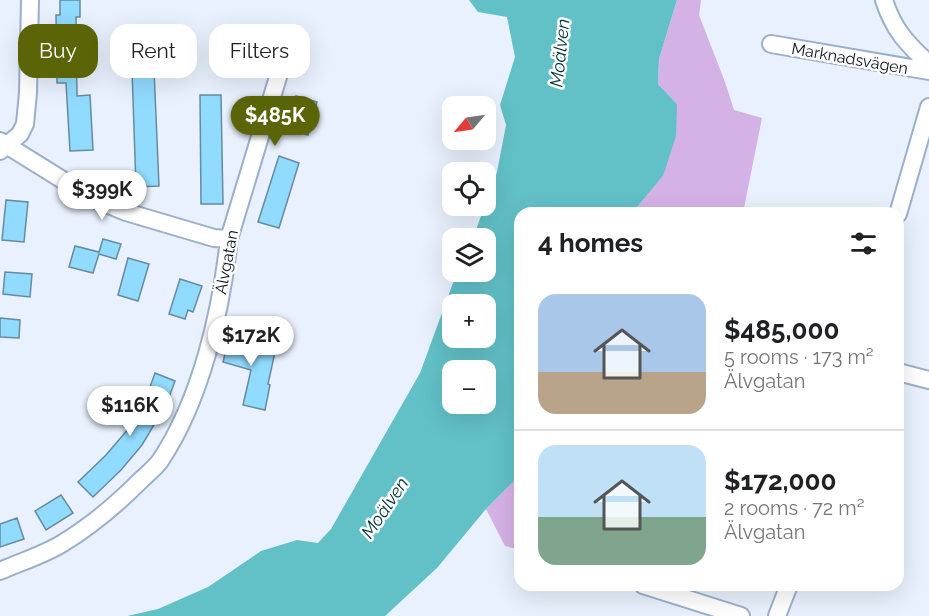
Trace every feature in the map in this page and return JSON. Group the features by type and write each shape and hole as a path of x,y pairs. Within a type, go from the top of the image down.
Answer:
{"street":[{"path":"30,0 25,124 20,134 2,146 90,197 126,212 214,238 228,239"},
{"path":"884,0 889,18 905,42 929,64"},
{"name":"Marknadsvägen","path":"771,44 929,71"},
{"name":"Älvgatan","path":"0,571 62,544 130,491 159,462 180,425 195,392 211,336 226,266 228,239 278,78"},
{"path":"900,207 929,107"},
{"path":"904,374 929,380"},
{"path":"662,591 741,616"},
{"path":"777,616 787,591"}],"shaded area":[{"path":"677,0 701,0 699,15 734,110 762,118 744,207 637,207 663,176 677,104 658,84 659,59"},
{"path":"514,481 514,548 505,546 486,509"}],"water":[{"name":"Moälven","path":"469,0 677,0 659,59 658,84 677,104 676,136 663,176 637,207 514,207 514,481 486,509 437,568 385,616 127,616 158,609 208,587 261,551 297,540 318,543 331,529 420,373 442,313 442,348 496,348 496,294 449,294 453,282 496,282 496,228 477,228 481,216 496,216 496,175 506,125 500,105 515,57 507,17 478,12"}],"building":[{"path":"60,0 80,0 80,17 76,17 76,24 56,24 56,15 60,15"},
{"path":"57,78 77,78 77,96 90,95 93,150 70,151 66,83 57,83"},
{"path":"132,78 154,78 159,186 136,187"},
{"path":"200,95 221,95 223,204 201,204"},
{"path":"296,96 317,102 308,135 286,129"},
{"path":"279,156 299,163 279,228 258,222"},
{"path":"6,200 28,202 24,242 2,240"},
{"path":"103,239 121,244 116,259 99,254 93,273 69,267 75,246 99,252"},
{"path":"128,258 149,264 138,301 118,295"},
{"path":"5,272 32,274 30,297 3,294"},
{"path":"180,279 202,286 193,312 188,310 185,319 169,314"},
{"path":"0,318 20,320 19,338 0,337"},
{"path":"231,330 253,336 251,346 275,352 265,410 243,405 251,370 223,362"},
{"path":"155,373 175,381 167,403 142,445 121,470 93,497 78,482 106,455 129,428 145,401"},
{"path":"61,495 73,513 46,530 35,511"},
{"path":"17,518 24,539 0,547 0,524"}]}
